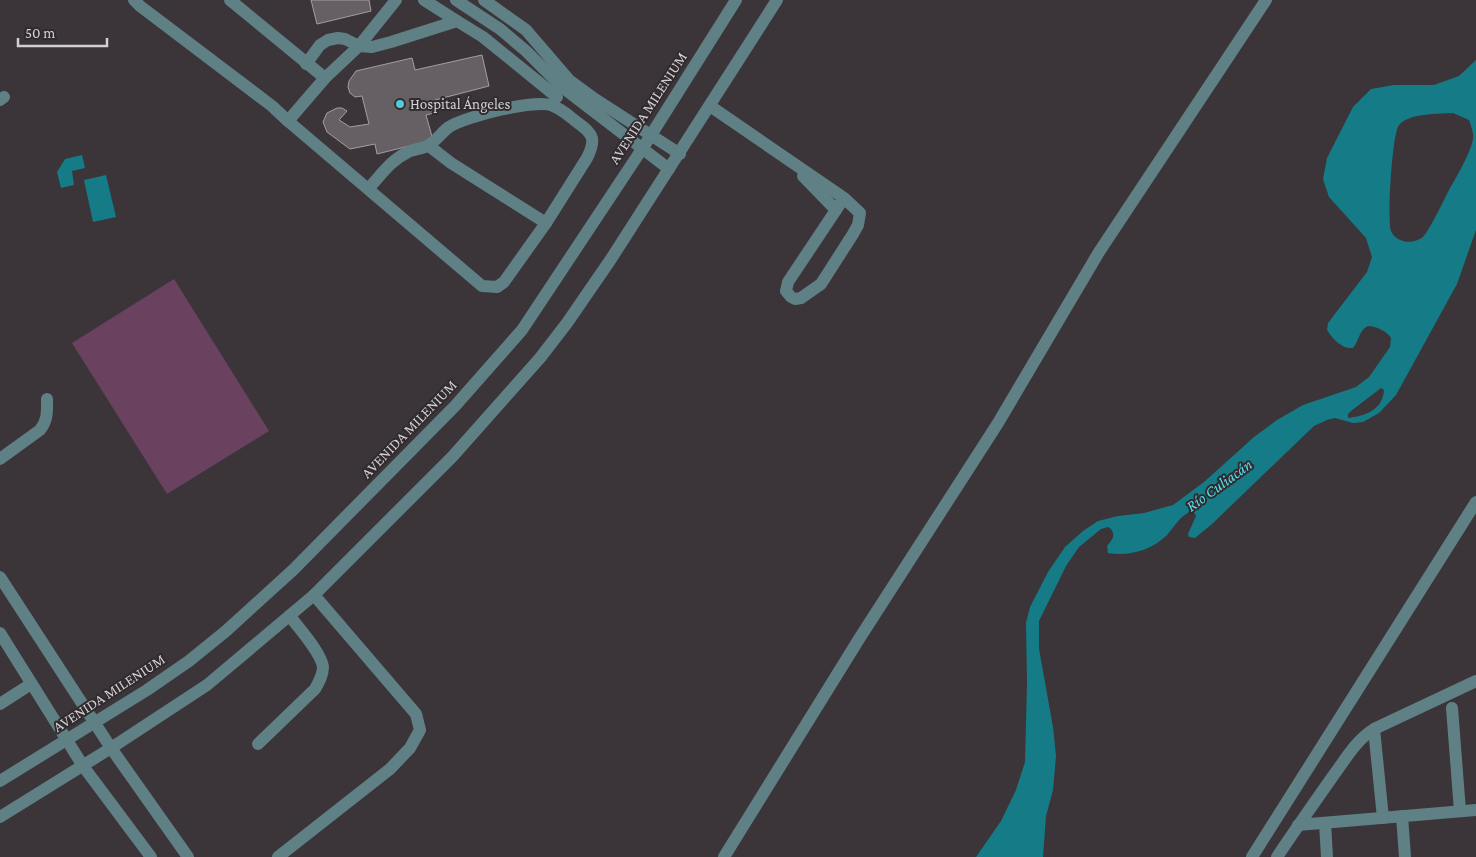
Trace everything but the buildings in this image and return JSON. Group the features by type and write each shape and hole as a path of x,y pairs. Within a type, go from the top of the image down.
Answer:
{"street":[{"path":"134,0 147,12 272,106 482,286 490,288 497,287 504,282 546,223 587,158 592,148 593,140 560,92 526,51 500,29 456,0"},
{"path":"230,0 325,78"},
{"path":"288,121 325,78 359,46 396,0"},
{"path":"424,0 483,37 669,169"},
{"path":"484,0 526,30 560,92"},
{"name":"AVENIDA MILENIUM","path":"0,781 182,666 226,631 293,570 455,406 522,330 642,150 736,0"},
{"path":"0,817 83,766 207,685 314,595 453,456 540,358 567,323 611,260 680,154 777,0"},
{"path":"724,857 848,655 998,423 1099,252 1266,0"},
{"path":"306,64 320,45 328,40 345,39 359,46 382,45 457,21"},
{"path":"369,188 393,161 409,151 429,146 450,126 476,116 532,104 560,92 595,99 680,154"},
{"path":"710,106 844,198 860,213 856,230 821,284 802,298 791,298 786,291 788,282 844,198"},
{"path":"429,146 451,163 546,223"},
{"path":"787,159 836,210"},
{"path":"0,459 40,430 45,424 47,399"},
{"path":"1252,857 1476,502"},
{"path":"0,577 94,723 188,857"},
{"path":"278,857 390,769 410,748 420,730 416,714 314,595"},
{"path":"258,744 315,689 321,679 323,668 320,657 290,616"},
{"path":"0,633 83,766 151,857"},
{"path":"1277,857 1353,748 1365,735 1476,681"},
{"path":"0,704 31,684"},
{"path":"1452,708 1460,811"},
{"path":"1374,729 1383,818"},
{"path":"1298,825 1476,810"},
{"path":"1402,816 1405,857"},
{"path":"1325,823 1327,857"}],"shaded area":[{"path":"174,279 269,431 167,494 72,343"}],"water":[{"name":"Río Culiacán","path":"1476,60 1476,230 1457,284 1396,395 1379,413 1363,422 1353,423 1335,418 1314,426 1195,538 1189,537 1188,534 1196,516 1193,511 1182,517 1161,540 1139,551 1124,554 1108,553 1107,546 1113,536 1111,529 1108,527 1101,529 1079,547 1066,566 1039,621 1039,649 1053,727 1056,756 1053,790 1046,816 1043,857 976,857 1001,821 1016,790 1025,762 1026,623 1030,607 1048,572 1065,547 1098,521 1144,513 1173,505 1204,482 1254,437 1277,420 1303,405 1356,387 1369,377 1390,347 1391,338 1389,335 1381,329 1368,326 1363,330 1353,348 1349,348 1338,343 1327,330 1328,323 1367,272 1372,257 1366,238 1329,197 1323,179 1327,158 1353,107 1371,89 1394,85 1434,85 1459,76","holes":["1453,113 1469,120 1473,137 1472,144 1426,234 1419,240 1405,242 1393,235 1390,224 1392,159 1396,131 1399,125 1410,118","1381,388 1384,390 1383,397 1377,407 1367,414 1348,418 1348,414 1351,411"]},
{"path":"82,155 85,168 72,171 74,185 61,188 57,172 65,159"},
{"path":"106,175 116,217 93,222 84,180"}],"place":[{"name":"Hospital Ángeles","path":"400,104"}]}
